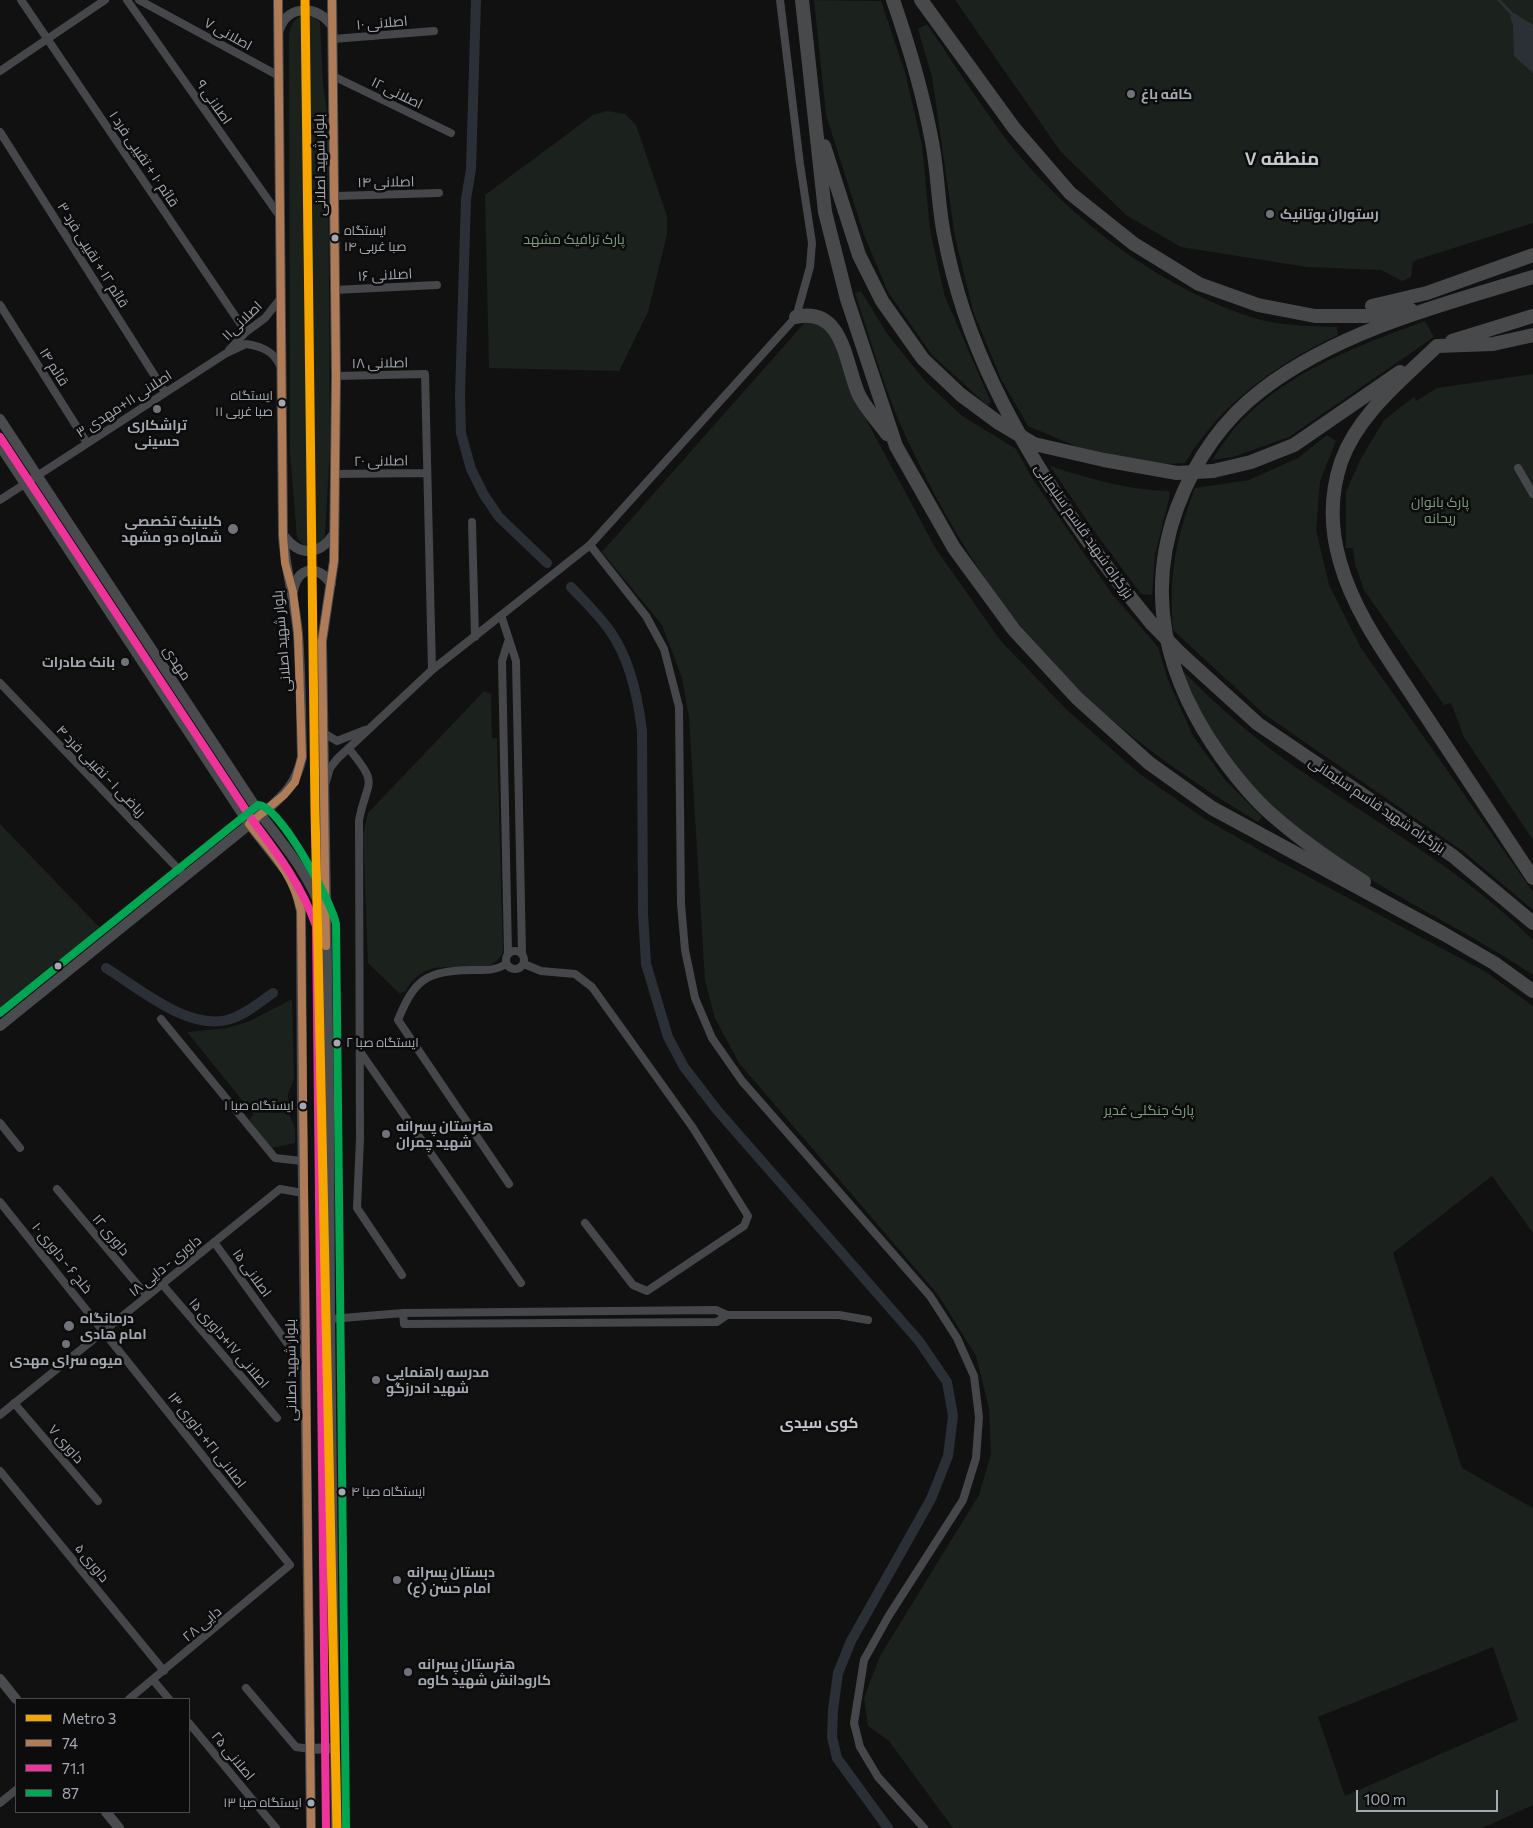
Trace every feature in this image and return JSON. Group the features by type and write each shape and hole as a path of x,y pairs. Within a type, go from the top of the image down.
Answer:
{"highway":[{"path":"802,0 825,212 846,299 896,446"},
{"name":"بزرگراه شهید قاسم سلیمانی","path":"893,0 913,60 932,142 944,235 968,321 994,382 1037,465 1112,576 1152,624 1181,654 1258,724 1453,856 1508,900 1533,923"},
{"path":"921,0 1014,128 1070,192 1134,244 1199,284 1258,306 1315,316 1365,316 1443,304"},
{"path":"814,115 859,255 882,301 923,359 961,395 999,423 1034,444 1104,460 1177,473 1212,471 1252,462 1294,445 1437,346 1533,316"},
{"path":"1258,306 1338,309 1373,306 1427,293 1533,256"},
{"path":"1444,934 1320,854 1268,812 1234,774 1200,728 1174,673 1163,615 1163,570 1170,528 1188,481 1208,445 1232,416 1263,389 1295,367 1336,346 1443,304 1533,277"},
{"path":"796,317 809,314 818,317 828,321 836,331 859,394 896,446 954,548 1014,630 1077,698 1149,762 1212,808 1444,934 1494,963 1533,991"},
{"path":"1533,335 1493,344 1437,346 1381,400 1361,425 1342,460 1332,495 1332,520 1340,562 1366,625 1533,878"}],"main road":[{"name":"بلوار شهید اصلانی","path":"0,1026 284,795 295,782 302,757 298,634 293,592 285,563 284,535 278,0"},
{"name":"بلوار شهید اصلانی","path":"332,0 335,196 335,474 331,584 322,641 322,732 330,1106 330,1319 336,1828"},
{"path":"278,34 286,18 302,10 320,13 332,26"},
{"name":"مهدی","path":"0,419 261,815 301,868 317,897 326,924"},
{"name":"مهدی","path":"0,446 249,824 289,876 296,889 301,911"},
{"path":"284,535 291,546 302,551 315,551 326,545 334,534"},
{"path":"293,592 295,580 303,572 314,570 325,574 331,584"},
{"name":"بلوار شهید اصلانی","path":"301,911 302,1161 311,1828"},
{"path":"0,1679 15,1698"},
{"path":"310,1749 335,1748"},
{"path":"107,1813 119,1828"}],"street":[{"name":"قائم ۱۰ + تقیبی فرد ۱","path":"21,0 246,332"},
{"path":"0,71 105,0"},
{"name":"اصلانی ۹","path":"127,0 280,218"},
{"name":"اصلانی ۷","path":"139,0 279,76"},
{"path":"324,788 330,768 367,730 432,670 590,545 796,317 810,267 812,242 800,164 780,0"},
{"name":"اصلانی ۱۰","path":"333,40 434,31"},
{"name":"اصلانی ۱۲","path":"333,76 450,134"},
{"name":"قائم ۱۲ + نقیبی فرد ۳","path":"0,132 166,392"},
{"name":"اصلانی ۱۴","path":"335,196 439,193"},
{"name":"اصلانی ۱۶","path":"334,290 437,285"},
{"name":"اصلانی۱۱","path":"226,354 246,332 265,318 280,299"},
{"name":"قائم ۱۴","path":"0,305 87,443"},
{"name":"اصلانی۱۱","path":"226,354 246,344 258,346 273,355 281,369"},
{"name":"اصلانی ۱۱+مهدی ۳","path":"0,500 226,354"},
{"name":"اصلانی ۱۸","path":"336,376 425,374 426,473"},
{"path":"1518,468 1533,494"},
{"path":"426,473 432,670"},
{"name":"اصلانی ۲۰","path":"335,474 426,473"},
{"path":"472,522 474,637"},
{"path":"590,545 646,616 664,649 679,706 681,904 686,950 695,998 712,1038 742,1081 930,1296 957,1338 974,1376 979,1417 976,1458 963,1500 888,1617 864,1660 854,1723 860,1747 878,1777 924,1828"},
{"path":"501,615 508,642 516,661 522,953 525,958 524,964 515,970 506,964"},
{"path":"508,642 502,661 507,877 508,953 506,964 496,970 449,971 426,978 408,995 398,1020 510,1184"},
{"name":"ریاضی ۱ - نقیبی فرد ۴","path":"0,683 185,876"},
{"path":"503,686 517,686"},
{"path":"504,722 517,721"},
{"path":"322,732 337,742 367,730"},
{"path":"349,749 367,771 369,781 368,792 359,820 361,1053 360,1139 356,1208 402,1275"},
{"path":"505,788 519,788"},
{"path":"507,877 521,877"},
{"path":"508,953 517,950 522,953"},
{"path":"524,964 541,971 575,974 592,987 693,1128 748,1216 744,1226 647,1291 633,1285 585,1223"},
{"path":"161,1019 275,1158 302,1161"},
{"path":"361,1053 521,1283"},
{"path":"0,1122 20,1148"},
{"name":"داوری ۱۲","path":"57,1189 147,1296"},
{"name":"داوری - دایی ۱۸","path":"0,1415 280,1189 303,1193"},
{"name":"خلج ۶ - داوری ۱۰","path":"0,1202 105,1330"},
{"name":"اصلانی ۱۵","path":"214,1242 287,1343"},
{"name":"اصلانی ۱۷+داوری ۱۵","path":"162,1284 277,1418"},
{"path":"330,1319 404,1314 716,1310 727,1315 839,1315 868,1320"},
{"path":"404,1314 404,1324 717,1322 727,1315"},
{"name":"اصلانی ۲۱+ داوری ۱۳","path":"105,1330 290,1565"},
{"name":"داوری ۷","path":"14,1403 98,1501"},
{"name":"داوری ۵","path":"0,1471 164,1671"},
{"name":"دایی ۲۸","path":"130,1698 290,1565"},
{"path":"153,1680 168,1698"},
{"path":"246,1688 296,1746 310,1749"},
{"name":"اصلانی ۲۵","path":"190,1724 276,1828"},
{"path":"0,1803 15,1791"}],"green space":[{"path":"814,0 881,1 905,72 922,145 930,230 945,297 991,402 987,405 932,355 888,292 864,235 826,115"},
{"path":"955,0 1533,0 1533,223 1419,259 1413,262 1411,277 1402,281 1381,270 1307,267 1181,247 1126,215 1061,152"},
{"path":"305,15 313,16 320,22 323,83 328,120 330,448 325,536 321,544 314,548 304,546 297,538 290,453 289,34 294,22"},
{"path":"927,24 992,120 1026,163 1053,192 1113,244 1180,286 1215,303 1261,320 1294,325 1337,327 1338,335 1293,359 1252,387 1215,422 1199,441 1185,463 1169,464 1119,459 1078,447 1028,426 1001,379 973,311 955,237 932,77 918,29"},
{"name":"پارک ترافیک مشهد","path":"607,111 625,114 636,125 667,216 667,234 648,312 619,371 489,368 485,195 593,115"},
{"path":"861,291 888,335 926,382 961,415 1016,449 1032,478 1112,594 1158,647 1168,680 1193,736 1225,780 1262,817 1258,822 1166,762 1123,729 1054,665 1002,603 979,570 938,500 902,428 883,378 855,293"},
{"name":"پارک جنگلی غدیر","path":"807,320 830,331 855,399 936,549 1000,640 1067,710 1140,774 1205,819 1279,861 1486,972 1533,1006 1533,1233 1492,1176 1393,1253 1462,1468 1533,1508 1533,1805 1482,1828 953,1828 889,1741 868,1726 864,1698 880,1656 979,1495 991,1454 989,1408 976,1356 939,1296 739,1063 715,1018 705,981 689,717 682,678 662,625 602,552","holes":["1493,1647 1518,1720 1345,1796 1318,1717"]},
{"path":"1425,321 1434,337 1289,437 1233,457 1212,460 1242,420 1283,387 1305,373 1351,350"},
{"name":"پارک بانوان ریحانه","path":"1533,374 1533,840 1464,737 1451,703 1444,705 1364,590 1355,564 1353,548 1346,548 1346,492 1360,460 1384,420 1414,397 1416,401 1437,388"},
{"path":"1327,435 1336,441 1320,481 1316,530 1329,585 1361,648 1533,892 1533,910 1464,852 1264,714 1173,630 1172,592 1175,558 1178,541 1195,488 1249,480 1298,458"},
{"path":"1050,466 1109,483 1169,491 1170,495 1155,555 1152,595 1141,594 1094,531"},
{"path":"1183,671 1267,747 1449,870 1506,915 1533,940 1533,975 1356,870 1313,841 1274,809 1238,772 1209,730"},
{"path":"484,691 491,694 492,738 497,738 503,952 494,963 484,968 443,967 429,970 416,977 405,992 399,993 368,963 363,835 368,813"},
{"path":"0,824 102,930 0,1012"},
{"path":"292,999 294,1079 288,1094 289,1114 295,1128 295,1143 271,1148 249,1119 254,1115 187,1032 227,1028 250,1021"}],"shaded area":[{"path":"1514,13 1533,25 1533,73 1514,56 1513,25 1510,16"}],"waterway":[{"path":"476,0 471,169 466,199 460,395 461,433 471,469 484,495 499,517 547,563"},
{"path":"1499,0 1512,14"},
{"path":"571,587 601,619 617,642 628,666 638,705 642,731 643,913 646,964 668,1037 684,1067 717,1110 919,1341 947,1382 953,1416 948,1456 931,1499 851,1641 838,1673 833,1710 832,1737 837,1758 888,1828"},
{"path":"106,968 148,996 180,1013 196,1019 227,1020 239,1016 273,993"}],"metro line":[{"name":"3","path":"305,0 315,810 337,1828"}],"transit line":[{"name":"74","path":"278,0 283,535 285,563 293,592 298,634 302,757 295,782 284,795 249,824 281,864 292,885 301,911 311,1828"},
{"name":"74","path":"326,946 322,641 334,561 336,376 332,0"},
{"name":"71.1","path":"0,437 253,821 289,871 304,897 316,926 326,1828"},
{"name":"87","path":"0,1013 258,805 267,809 291,836 325,896 336,924 346,1828"}],"place":[{"name":"کافه باغ","path":"1131,94"},
{"name":"رستوران بوتانیک","path":"1270,214"},
{"name":"ایستگاه صبا غربی ۱۴","path":"335,238"},
{"name":"ایستگاه صبا غربی ۱۱","path":"282,403"},
{"name":"تراشکاری حسینی","path":"157,409"},
{"name":"کلینیک تخصصی شمار‌ه دو مشهد","path":"233,529"},
{"name":"بانک صادرات","path":"125,662"},
{"name":"ایستگاه صبا ۲","path":"337,1043"},
{"name":"ایستگاه صبا ۱","path":"303,1106"},
{"name":"هنرستان پسرانه شهید چمران","path":"386,1134"},
{"name":"درمانگاه امام هادی","path":"69,1326"},
{"name":"میوه سرای مهدی","path":"66,1344"},
{"name":"مدرسه راهنمایی شهید اندرزگو","path":"376,1380"},
{"name":"ایستگاه صبا ۴","path":"342,1492"},
{"name":"دبستان پسرانه امام حسن (ع)","path":"397,1580"},
{"name":"هنرستان پسرانه کارودانش شهید کاوه","path":"408,1672"},
{"name":"ایستگاه صبا ۱۳","path":"311,1803"}],"district":[{"name":"منطقه ۷","path":"1282,159"},
{"name":"کوی سیدی","path":"819,1423"}]}
